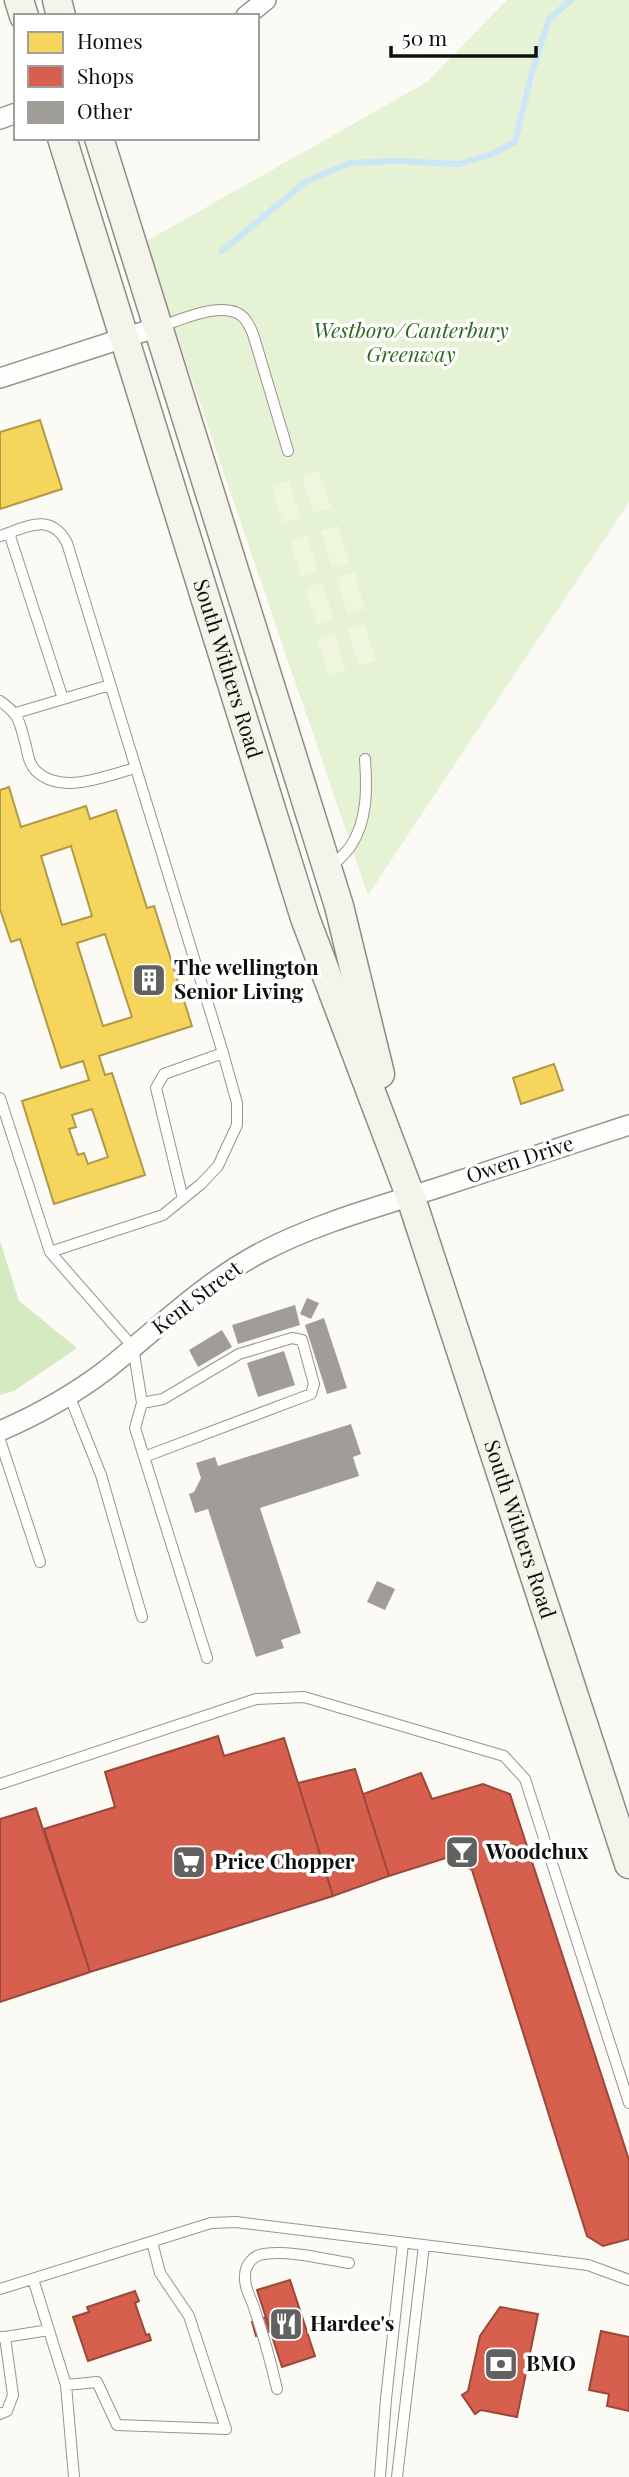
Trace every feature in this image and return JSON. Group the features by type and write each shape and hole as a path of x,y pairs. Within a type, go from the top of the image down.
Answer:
{"main road":[{"name":"South Withers Road","path":"63,140 305,918 410,1195 629,1864"},
{"name":"South Withers Road","path":"100,140 339,906 410,1195"}],"street":[{"path":"248,14 266,0"},
{"path":"0,378 158,327"},
{"name":"Owen Drive","path":"410,1195 629,1125"},
{"name":"Kent Street","path":"0,1431 69,1395 104,1371 210,1283 257,1255 306,1231 410,1195"}],"lane":[{"path":"158,327 208,311 228,310 244,317 253,334 288,452"},
{"path":"51,1252 163,1215 218,1166 237,1125 237,1103 223,1053 63,536 47,524 35,524 5,534 63,699"},
{"path":"16,713 110,685"},
{"path":"0,701 16,713 30,762 43,775 67,783 83,782 136,768"},
{"path":"328,870 351,846 361,824 367,793 365,759"},
{"path":"183,1199 156,1088 164,1074 223,1053"},
{"path":"0,1098 51,1252 133,1347 142,1403 135,1428 207,1658"},
{"path":"142,1403 163,1399 239,1353 292,1338 302,1340 314,1384 312,1394 144,1457"},
{"path":"69,1395 101,1475 142,1617"},
{"path":"0,1440 40,1562"},
{"path":"0,1784 256,1699 304,1697 504,1756 525,1779 629,2103"},
{"path":"0,2289 211,2223 236,2222 588,2265 629,2280"},
{"path":"66,2385 97,2382 117,2425 226,2429 189,2316 160,2273 152,2242"},
{"path":"380,2477 403,2243"},
{"path":"397,2477 424,2245"},
{"path":"276,2389 265,2342 247,2292 244,2275 249,2262 256,2256 280,2253 349,2263"},
{"path":"33,2279 66,2385 74,2477"},
{"path":"0,2414 7,2411 13,2395 2,2337 49,2330"}],"green space":[{"name":"Westboro/Canterbury Greenway","path":"507,0 629,0 629,502 368,895 145,242 427,82"},
{"path":"319,471 331,508 314,513 302,477"},
{"path":"289,481 300,517 283,523 271,486"},
{"path":"338,525 349,562 332,567 321,531"},
{"path":"307,535 318,571 301,577 290,540"},
{"path":"354,572 365,609 348,614 336,578"},
{"path":"322,583 334,619 317,625 305,588"},
{"path":"365,624 376,661 359,666 348,630"},
{"path":"334,634 346,671 329,676 317,639"},
{"path":"0,1241 19,1301 77,1348 14,1391 0,1395"}],"building: Homes":[{"path":"40,420 62,489 0,509 0,432"},
{"name":"The wellington Senior Living","path":"9,787 21,827 86,806 90,819 116,810 147,908 154,906 192,1026 99,1056 105,1075 112,1073 145,1175 54,1204 22,1101 89,1080 83,1061 61,1068 20,939 11,942 0,909 0,790","holes":["71,846 92,916 62,925 41,856","105,934 132,1017 103,1026 77,943","92,1109 108,1157 88,1164 84,1153 78,1155 69,1129 76,1127 72,1115"]},
{"path":"554,1064 563,1090 521,1104 513,1078"}],"building: Shops":[{"name":"Price Chopper","path":"218,1736 224,1756 284,1738 333,1896 90,1972 44,1829 115,1807 105,1772"},
{"path":"355,1769 389,1876 333,1896 298,1783"},
{"path":"421,1773 432,1799 483,1784 510,1794 629,2160 629,2239 603,2246 587,2236 472,1870 449,1857 389,1876 363,1794"},
{"path":"36,1808 90,1972 0,2002 0,1819"},
{"name":"Hardee's","path":"290,2280 315,2356 282,2367 257,2290"},
{"path":"135,2291 139,2301 135,2303 146,2335 149,2334 151,2340 88,2361 73,2317 89,2312 87,2307"},
{"name":"BMO","path":"500,2307 538,2314 517,2417 481,2410 475,2414 462,2395 468,2391 480,2336"},
{"path":"266,2317 270,2331 256,2336 252,2322"},
{"path":"601,2331 629,2337 629,2411 607,2406 609,2394 589,2390"}],"building: Other":[{"path":"307,1298 319,1303 311,1319 300,1314"},
{"path":"295,1305 300,1325 238,1344 232,1325"},
{"path":"324,1318 347,1388 327,1394 305,1325"},
{"path":"222,1330 232,1347 198,1367 189,1350"},
{"path":"284,1351 295,1385 258,1397 247,1363"},
{"path":"351,1424 361,1454 353,1457 359,1476 260,1508 301,1633 281,1640 284,1648 256,1657 208,1509 195,1513 189,1494 194,1492 201,1478 196,1463 215,1457 218,1466"},
{"path":"377,1581 395,1589 385,1610 367,1602"}],"waterway":[{"path":"222,251 305,182 350,163 395,161 459,164 492,154 515,142 532,72 549,19 571,0"}],"place":[{"name":"The wellington Senior Living","path":"149,980"},
{"name":"Woodchux","path":"462,1852"},
{"name":"Price Chopper","path":"189,1862"},
{"name":"Hardee's","path":"286,2324"},
{"name":"BMO","path":"501,2364"}]}
